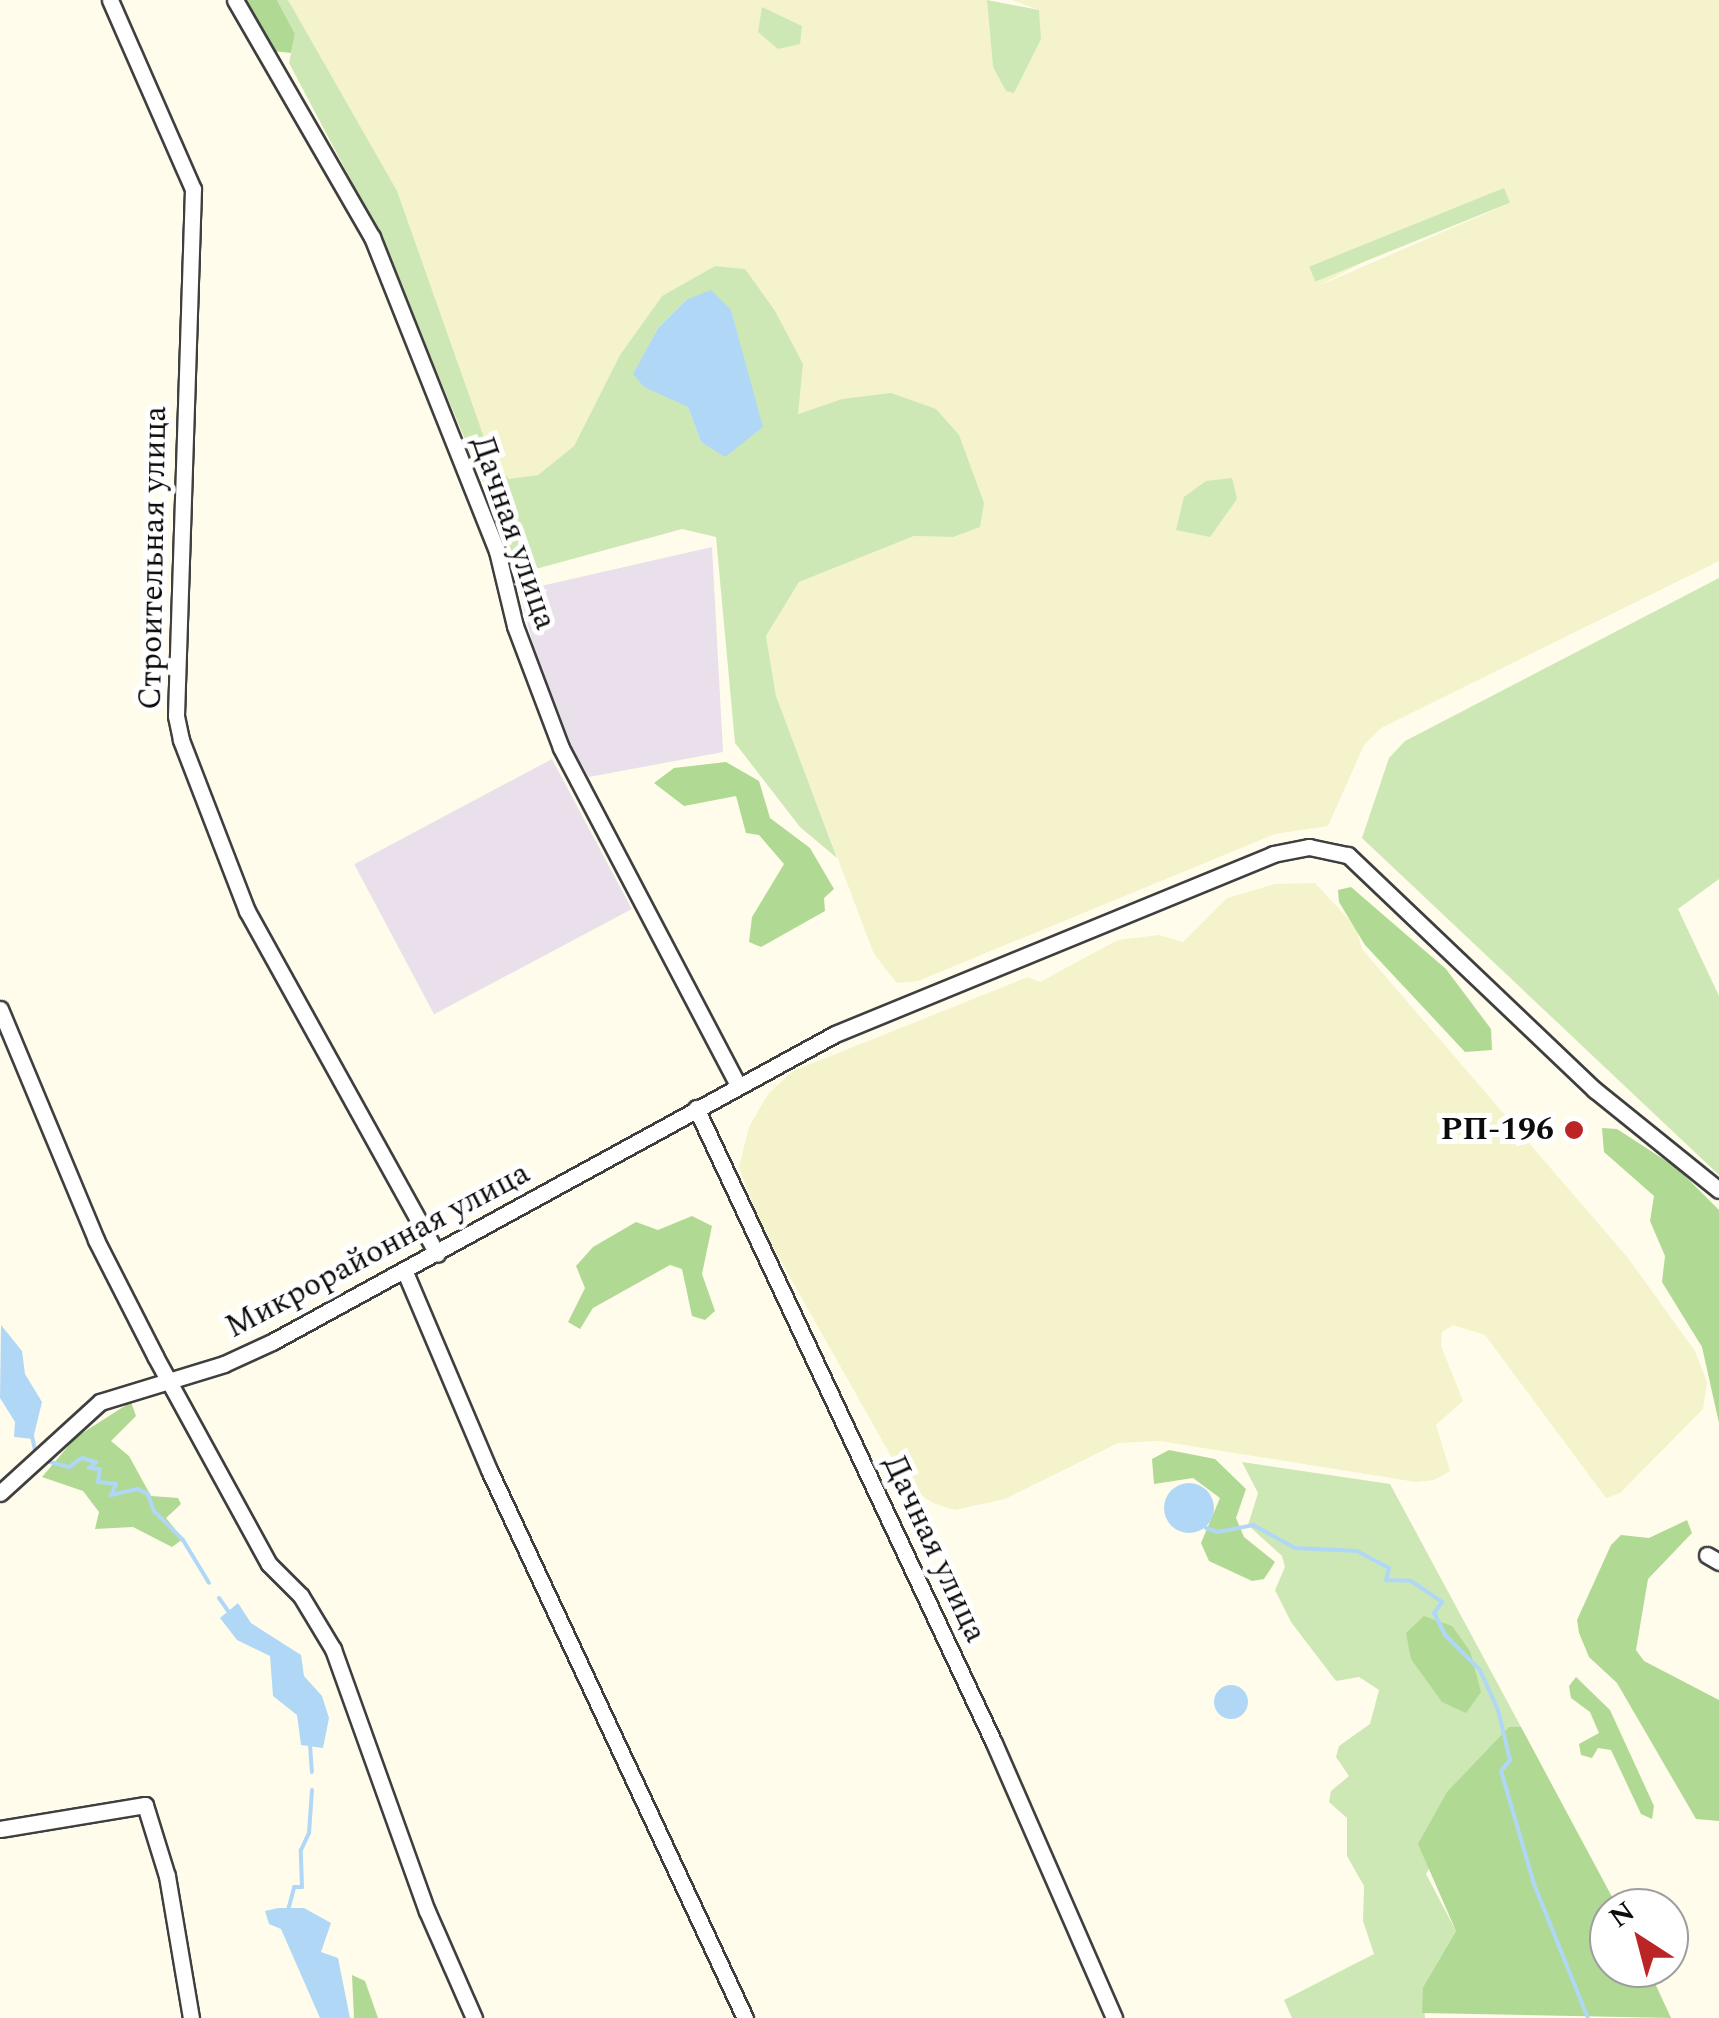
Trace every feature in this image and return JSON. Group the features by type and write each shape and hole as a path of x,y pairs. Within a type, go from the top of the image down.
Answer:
{"street":[{"name":"Строительная улица","path":"110,0 194,189 176,716 182,740 247,911 437,1254"},
{"name":"Дачная улица","path":"236,0 372,238 497,551 516,626 561,748 738,1085"},
{"name":"Микрорайонная улица","path":"0,1494 100,1402 256,1350 405,1272 738,1085 861,1022 1274,854 1329,848 1363,869 1624,1115 1719,1190"},
{"path":"0,1009 96,1240 269,1564 301,1596 333,1649 427,1910 474,2018"},
{"name":"Дачная улица","path":"696,1108 994,1743 1114,2018"},
{"path":"405,1272 745,2018"},
{"path":"0,1829 144,1805 166,1876 191,2018"}],"shaded area":[{"path":"712,547 723,752 589,777 551,713 519,591"},
{"path":"552,759 632,909 434,1014 354,864"}],"green space":[{"path":"241,0 277,0 295,34 291,53 273,51"},
{"path":"277,0 288,0 397,191 493,463 509,479 538,475 574,446 620,355 662,296 715,266 745,269 775,311 803,364 798,414 842,399 891,393 936,409 959,435 984,503 980,527 953,537 914,536 799,582 766,636 776,696 837,858 800,827 735,743 716,537 682,529 532,570 517,564 378,231 289,63 295,34","holes":["686,300 731,310 742,358 701,442 688,407 634,373 658,328"]},
{"path":"288,0 987,0 993,67 1039,10 1012,0 1719,0 1719,561 1381,728 1364,745 1328,826 1275,834 918,981 897,983 874,954 776,696 766,636 799,582 914,536 953,537 842,399 797,414 803,364 745,269 715,266 662,296 620,355 574,446 538,475 509,480 493,463","holes":["1503,188 1510,203 1318,286"]},
{"path":"987,0 1039,10 1041,39 1014,93 1006,91 993,67"},
{"path":"762,7 802,26 800,44 778,49 758,32"},
{"path":"1504,188 1510,203 1315,282 1309,267"},
{"path":"1232,478 1237,499 1210,537 1176,530 1184,497 1206,481"},
{"path":"1719,578 1719,879 1678,909 1719,996 1719,1175 1362,838 1389,758 1405,741"},
{"path":"726,762 759,781 770,818 810,848 834,889 824,898 825,911 761,947 749,942 752,917 784,864 759,835 746,833 736,796 684,806 654,783 674,768"},
{"path":"1315,883 1356,927 1362,949 1628,1258 1695,1351 1707,1382 1703,1409 1620,1493 1606,1498 1485,1335 1453,1325 1442,1332 1441,1346 1463,1401 1436,1425 1450,1471 1434,1480 1416,1482 1160,1441 1118,1443 1005,1499 955,1510 933,1503 912,1489 896,1465 760,1224 739,1167 749,1127 768,1094 793,1071 1028,977 1040,982 1118,940 1159,935 1183,942 1227,898 1275,884"},
{"path":"1351,887 1446,969 1491,1029 1492,1050 1465,1052 1365,945 1339,902 1338,890"},
{"path":"1602,1128 1617,1129 1677,1168 1719,1210 1719,1423 1702,1347 1662,1282 1665,1256 1650,1221 1654,1196 1604,1152"},
{"path":"692,1216 712,1226 702,1274 715,1311 705,1320 692,1316 682,1269 670,1265 593,1308 580,1329 568,1322 585,1288 576,1266 593,1247 636,1222 658,1230"},
{"path":"131,1402 136,1416 111,1441 129,1456 151,1496 178,1498 181,1504 166,1518 183,1539 172,1547 133,1527 95,1529 99,1512 83,1491 42,1477 76,1437"},
{"path":"1169,1450 1215,1459 1246,1489 1236,1518 1244,1537 1275,1562 1264,1579 1252,1581 1209,1561 1201,1543 1220,1498 1193,1478 1154,1484 1152,1459"},
{"path":"1242,1462 1390,1484 1521,1727 1509,1727 1426,1874 1456,1931 1423,1987 1425,2018 1292,2018 1284,2000 1374,1954 1363,1921 1364,1886 1347,1856 1347,1818 1329,1802 1331,1791 1349,1776 1336,1757 1339,1746 1370,1724 1379,1690 1359,1677 1336,1681 1291,1622 1275,1590 1285,1567 1282,1556 1248,1525 1258,1493"},
{"path":"1687,1520 1692,1533 1648,1579 1636,1650 1644,1661 1719,1700 1719,1821 1696,1819 1617,1683 1589,1657 1577,1620 1611,1545 1621,1535 1649,1538"},
{"path":"1424,1616 1452,1626 1470,1651 1481,1692 1466,1713 1442,1702 1411,1659 1406,1633"},
{"path":"1576,1677 1610,1710 1654,1806 1652,1819 1641,1814 1611,1750 1598,1748 1592,1758 1581,1755 1579,1744 1599,1733 1590,1712 1571,1698 1569,1686"},
{"path":"1509,1727 1521,1727 1607,1888 1589,1888 1589,1988 1657,1988 1671,2018 1422,2013 1423,1987 1456,1931 1418,1844 1447,1792"},
{"path":"352,1975 365,1981 378,2018 354,2018"}],"water":[{"path":"711,290 731,310 763,427 725,457 701,442 688,407 644,387 633,374 658,328 686,300"},
{"path":"1,1325 22,1351 25,1374 42,1402 33,1439 14,1437 15,1422 0,1398"},
{"path":"1189,1483 1206,1491 1214,1508 1206,1525 1189,1533 1172,1525 1164,1508 1172,1491"},
{"path":"238,1603 251,1623 301,1655 304,1676 322,1696 329,1718 323,1748 301,1745 297,1715 273,1696 270,1656 237,1640 220,1618"},
{"path":"1231,1685 1243,1690 1248,1702 1243,1714 1231,1719 1219,1714 1214,1702 1219,1690"},
{"path":"304,1908 331,1923 321,1952 338,1958 350,2018 320,2018 281,1929 269,1924 265,1911"}],"waterway":[{"path":"32,1436 35,1450"},
{"path":"50,1462 69,1467 82,1458 96,1462 89,1468 100,1469 98,1482 116,1484 111,1495 138,1489 148,1494 154,1511 183,1540 209,1583"},
{"path":"1206,1528 1218,1532 1253,1525 1295,1548 1357,1551 1389,1568 1386,1580 1411,1581 1442,1602 1434,1613 1445,1635 1480,1670 1498,1710 1510,1760 1501,1771 1534,1884 1588,2018"},
{"path":"219,1598 228,1611"},
{"path":"310,1745 312,1772"},
{"path":"287,1914 294,1887 302,1887 301,1850 309,1833 312,1790"}],"place":[{"name":"РП-196","path":"1574,1130"}]}
